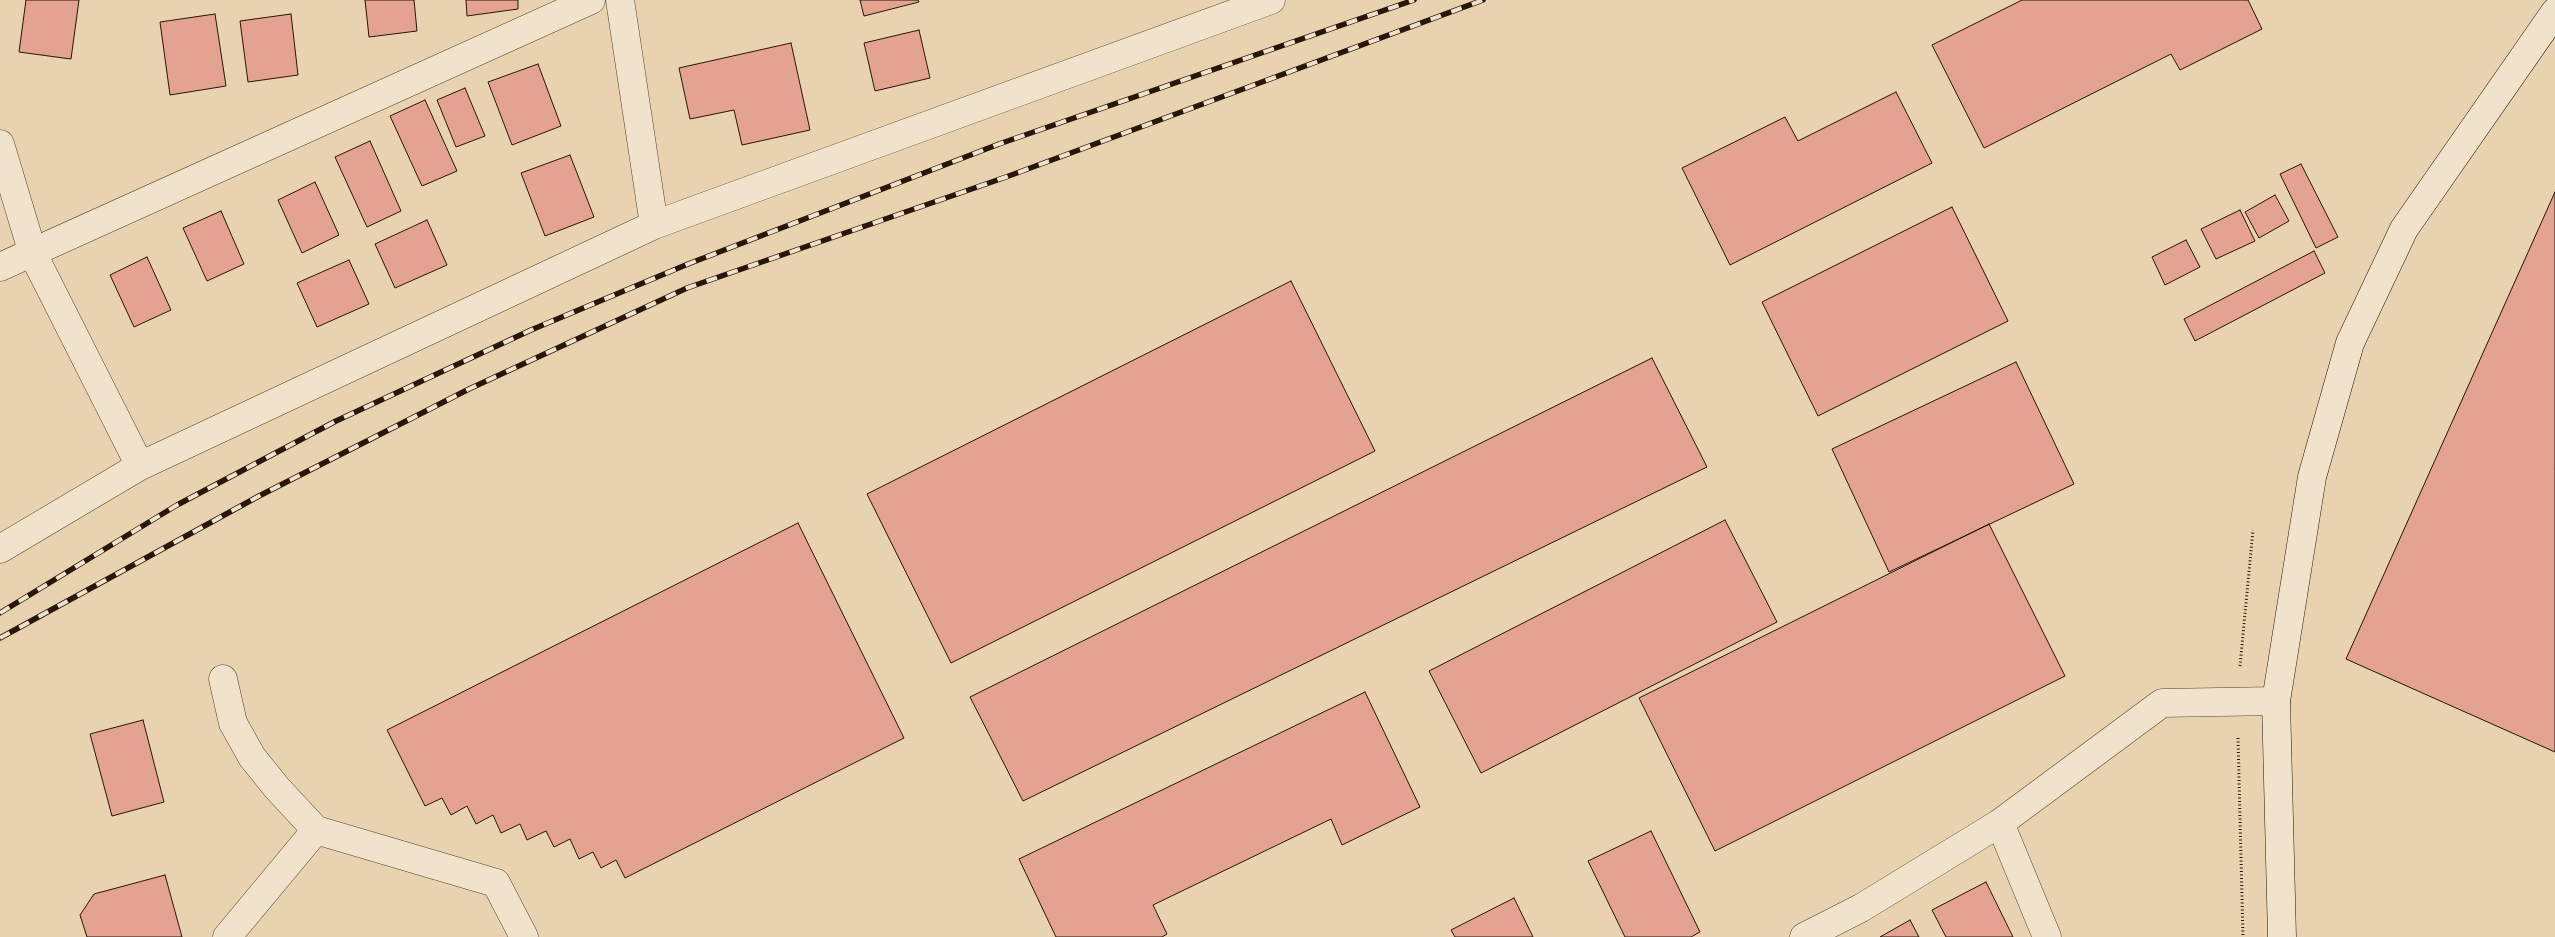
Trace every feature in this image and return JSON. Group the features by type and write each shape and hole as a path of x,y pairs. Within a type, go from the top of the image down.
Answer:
{"street":[{"path":"0,268 591,0"},
{"path":"620,0 654,224"},
{"path":"0,549 140,466 654,224 1271,0"},
{"path":"2282,937 2276,701 2312,477 2350,342 2404,229 2555,12"},
{"path":"0,144 33,254 140,466"},
{"path":"223,679 233,723 252,757 277,788 316,830 496,883 524,937"},
{"path":"1804,937 1861,908 2000,823 2162,703 2276,701"},
{"path":"2000,823 2047,937"},
{"path":"227,937 316,830"}],"building":[{"path":"26,0 79,0 71,59 19,52"},
{"path":"365,0 414,0 417,31 369,37"},
{"path":"466,0 518,0 518,9 467,16"},
{"path":"860,0 918,0 919,2 864,16"},
{"path":"2022,0 2248,0 2262,29 2180,70 2171,54 1984,148 1932,45"},
{"path":"215,14 226,86 170,95 160,22"},
{"path":"291,14 298,75 248,82 240,21"},
{"path":"919,30 930,78 875,91 864,43"},
{"path":"791,43 810,130 742,145 734,110 690,119 679,68"},
{"path":"538,64 561,126 512,145 488,82"},
{"path":"465,88 485,136 456,147 437,100"},
{"path":"1896,92 1932,163 1730,265 1682,168 1785,117 1798,141"},
{"path":"425,100 457,171 422,186 390,116"},
{"path":"370,141 401,211 367,227 335,157"},
{"path":"570,155 594,217 545,236 521,173"},
{"path":"2301,164 2338,237 2316,248 2280,174"},
{"path":"315,182 339,235 302,253 278,200"},
{"path":"2555,192 2555,752 2346,659"},
{"path":"2275,195 2289,221 2259,238 2245,212"},
{"path":"1952,207 2008,321 1818,416 1762,302"},
{"path":"2240,210 2255,241 2216,259 2201,229"},
{"path":"221,211 244,264 207,281 183,228"},
{"path":"427,220 447,265 395,288 375,244"},
{"path":"2186,240 2200,267 2165,285 2152,257"},
{"path":"2314,251 2325,273 2195,341 2184,319"},
{"path":"147,257 171,310 134,327 110,275"},
{"path":"349,260 369,304 317,327 297,283"},
{"path":"1291,281 1375,451 951,663 867,494"},
{"path":"1652,358 1707,467 1023,801 970,697"},
{"path":"2016,362 2074,484 1889,572 1832,449"},
{"path":"1725,520 1777,622 1481,773 1429,671"},
{"path":"798,523 904,738 625,878 616,860 601,868 593,852 579,859 570,839 554,847 546,831 527,840 520,824 501,833 493,815 476,824 467,806 451,815 442,798 425,806 387,730"},
{"path":"1989,524 2065,676 1715,851 1639,698"},
{"path":"1365,692 1420,807 1342,845 1331,819 1153,905 1167,934 1162,937 1056,937 1019,859"},
{"path":"143,720 164,802 112,816 90,734"},
{"path":"1651,831 1700,932 1691,937 1625,937 1588,861"},
{"path":"165,875 182,937 87,937 80,915 94,894"},
{"path":"1986,882 2013,937 1946,937 1932,910"},
{"path":"1514,898 1533,937 1455,937 1451,930"},
{"path":"1910,920 1919,937 1880,937"}],"railway":[{"path":"0,613 177,505 336,421 531,330 688,264 999,144 1414,0"},
{"path":"0,638 259,496 469,389 687,288 1006,177 1483,0"}]}
